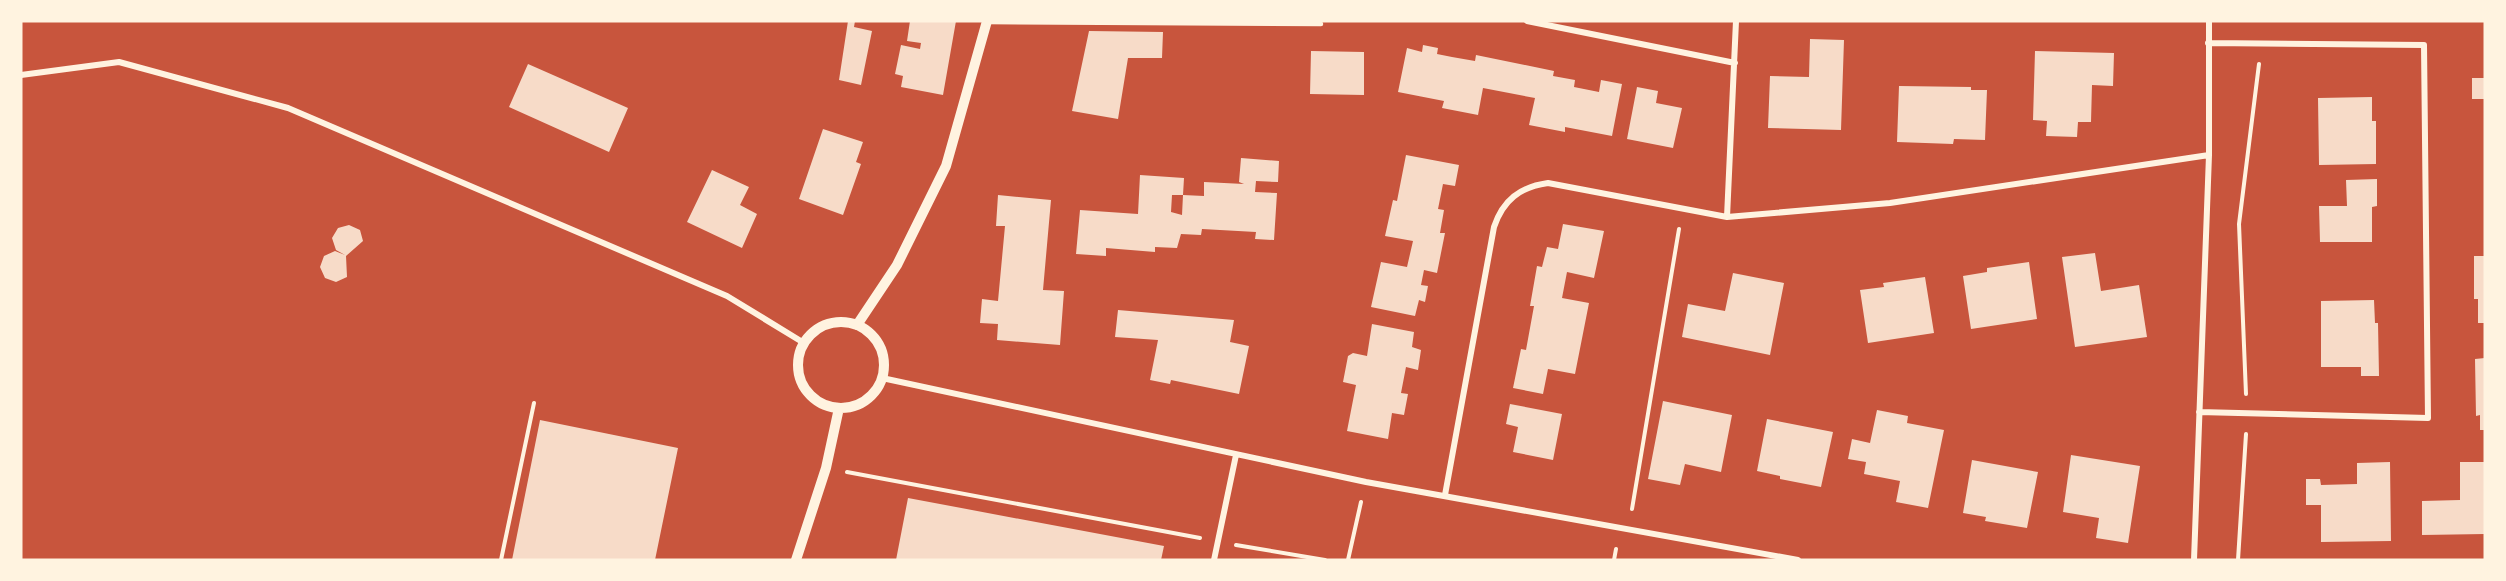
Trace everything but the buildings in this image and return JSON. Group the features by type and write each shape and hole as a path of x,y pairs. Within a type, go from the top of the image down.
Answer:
{"street":[{"path":"857,325 897,265 946,166 987,21"},
{"path":"1527,21 1735,63"},
{"path":"1727,217 1736,21"},
{"path":"2194,560 2209,155 2209,21"},
{"path":"2199,411 2428,418 2424,45 2208,44"},
{"path":"21,75 119,62 288,108 727,296 804,343"},
{"path":"1445,495 1494,228 1498,214 1507,201 1520,190 1548,183 1727,217 1890,203 2209,155"},
{"path":"833,323 857,325 871,335 880,346 884,364 882,378 868,399 850,408 839,408 816,402 802,386 798,364 804,343 813,332 833,323"},
{"path":"882,378 1366,482 1798,560"},
{"path":"796,560 826,468 839,408"},
{"path":"1214,560 1236,455"}],"lane":[{"path":"987,21 1321,24"}],"path":[{"path":"2238,560 2247,413 2239,224 2261,44"},
{"path":"1629,528 1683,208"},
{"path":"501,560 534,403"},
{"path":"826,468 1217,542 1325,560"},
{"path":"1348,560 1366,482"}]}
